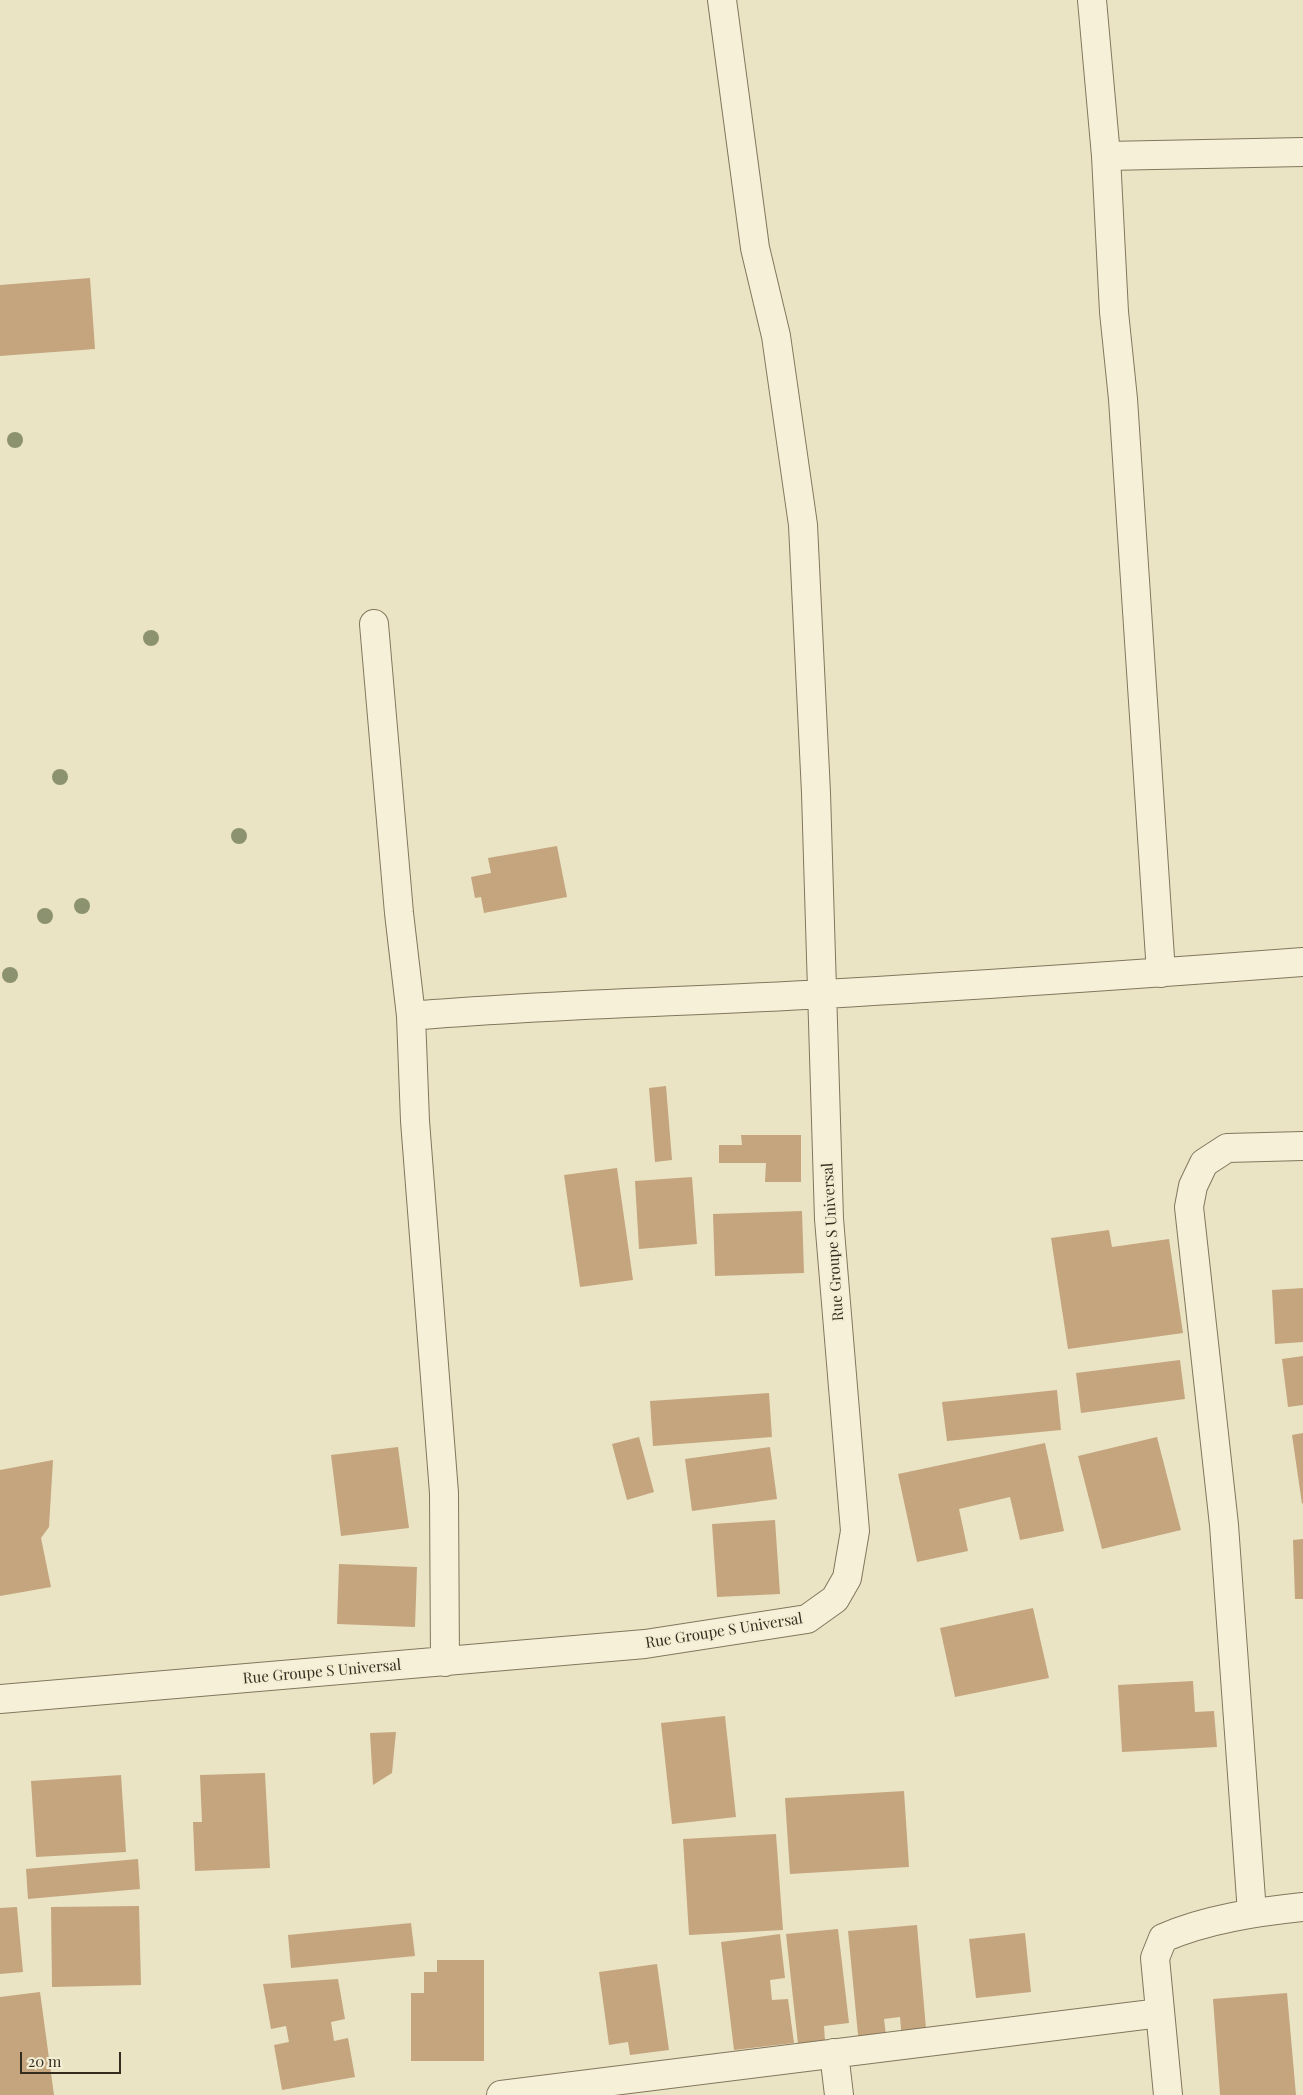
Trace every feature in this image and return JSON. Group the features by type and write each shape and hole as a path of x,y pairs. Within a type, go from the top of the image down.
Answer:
{"street":[{"name":"Rue Groupe S Universal","path":"0,1699 645,1644 807,1619 835,1600 847,1578 854,1531 829,1219 816,793 803,525 776,336 755,248 722,0"},
{"path":"1092,0 1106,156 1114,312 1123,399 1161,973"},
{"path":"1106,156 1303,152"},
{"path":"374,624 411,1016 416,1121 444,1493 445,1662"},
{"path":"411,1016 503,1008 822,994 1161,973 1303,962"},
{"path":"1252,1913 1224,1525 1189,1207 1192,1186 1204,1163 1227,1148 1303,1146"},
{"path":"1168,2095 1155,1958 1163,1938 1182,1930 1252,1913 1303,1907"},
{"path":"509,2094 1160,2013"},
{"path":"834,2053 839,2095"}],"building":[{"path":"90,278 95,349 0,356 0,285"},
{"path":"557,846 567,897 484,913 481,897 475,898 471,877 491,873 488,858"},
{"path":"666,1086 672,1160 655,1162 649,1088"},
{"path":"741,1135 801,1135 801,1182 765,1182 766,1163 719,1163 719,1145 742,1145"},
{"path":"617,1168 633,1280 580,1287 564,1175"},
{"path":"692,1177 697,1244 639,1249 635,1181"},
{"path":"802,1211 804,1273 715,1276 713,1214"},
{"path":"1109,1230 1112,1247 1169,1239 1183,1333 1068,1349 1051,1238"},
{"path":"1303,1288 1303,1342 1275,1344 1272,1290"},
{"path":"1303,1356 1303,1405 1288,1407 1282,1359"},
{"path":"1180,1360 1185,1399 1081,1413 1076,1373"},
{"path":"1057,1390 1061,1430 947,1441 942,1402"},
{"path":"769,1393 772,1437 653,1446 650,1401"},
{"path":"1303,1433 1303,1503 1302,1504 1292,1435"},
{"path":"639,1437 654,1492 627,1500 612,1444"},
{"path":"1157,1437 1181,1530 1102,1549 1078,1456"},
{"path":"1045,1443 1064,1531 1020,1540 1010,1497 959,1509 968,1551 917,1562 898,1474"},
{"path":"398,1447 409,1528 341,1536 331,1455"},
{"path":"770,1447 777,1499 692,1511 685,1459"},
{"path":"53,1460 49,1527 41,1538 51,1587 0,1596 0,1470"},
{"path":"775,1520 780,1594 717,1597 712,1524"},
{"path":"1303,1539 1303,1599 1295,1599 1293,1540"},
{"path":"339,1564 417,1567 415,1627 337,1624"},
{"path":"1033,1608 1049,1678 955,1697 940,1628"},
{"path":"1193,1681 1195,1712 1214,1711 1217,1747 1122,1752 1118,1685"},
{"path":"725,1716 736,1817 672,1824 661,1723"},
{"path":"396,1732 392,1773 373,1785 370,1733"},
{"path":"265,1773 270,1868 195,1871 193,1822 202,1822 200,1775"},
{"path":"121,1775 126,1852 36,1857 31,1781"},
{"path":"904,1791 909,1867 790,1874 785,1798"},
{"path":"776,1834 783,1930 689,1935 683,1839"},
{"path":"138,1859 140,1889 28,1899 26,1869"},
{"path":"139,1906 141,1985 52,1987 51,1907"},
{"path":"17,1907 23,1972 0,1974 0,1908"},
{"path":"411,1923 415,1956 291,1968 288,1935"},
{"path":"917,1925 927,2040 902,2041 900,2017 884,2019 887,2043 859,2045 848,1931"},
{"path":"838,1929 849,2023 824,2026 825,2041 798,2044 786,1934"},
{"path":"1025,1933 1031,1992 976,1998 969,1939"},
{"path":"780,1934 785,1978 770,1980 772,2000 788,1999 794,2043 734,2050 721,1942"},
{"path":"437,1960 484,1960 484,2061 411,2061 411,1993 424,1993 424,1972 437,1972"},
{"path":"657,1964 669,2050 630,2055 628,2042 609,2045 599,1972"},
{"path":"338,1979 345,2019 331,2022 334,2041 348,2038 355,2077 282,2090 274,2045 289,2042 286,2026 271,2029 263,1984"},
{"path":"40,1992 54,2095 0,2095 0,1997"},
{"path":"1287,1993 1296,2095 1220,2095 1213,1999"}]}
